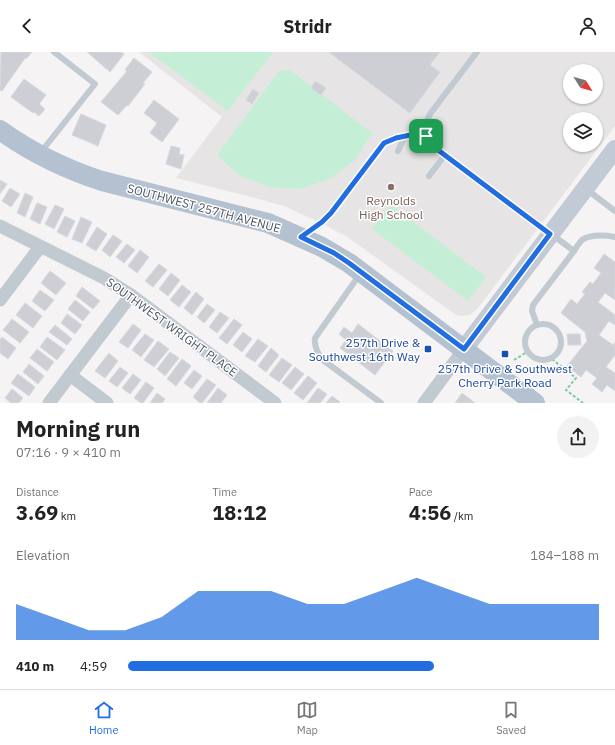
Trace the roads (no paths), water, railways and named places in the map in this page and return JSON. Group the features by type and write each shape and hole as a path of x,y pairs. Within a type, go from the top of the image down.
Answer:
{"main road":[{"name":"SOUTHWEST 257TH AVENUE","path":"0,130 39,155 80,174 102,181 268,223 334,253 535,403"},
{"path":"464,349 615,149"}],"street":[{"name":"SOUTHWEST WRIGHT PLACE","path":"0,226 104,278 131,295 275,403"},
{"path":"0,300 40,247"},
{"path":"49,403 131,295"},
{"path":"424,403 464,349"},
{"path":"70,375 107,403"}],"lane":[{"path":"39,155 95,84 54,52"},
{"path":"477,52 426,121 425,132 429,142 574,251"},
{"path":"301,237 322,222 331,213 380,147 390,140 425,132"},
{"path":"398,151 404,136"},
{"path":"429,176 445,155"},
{"path":"585,189 613,210 615,202"},
{"path":"536,325 532,311 533,305 582,240 596,236 615,237"},
{"path":"361,273 315,338 314,343 316,350 323,360 381,403"},
{"path":"545,324 554,328 560,334 561,344 556,355 545,361 535,359 527,352 525,341 528,332 536,325 545,324"}],"place":[{"name":"Reynolds High School","path":"391,187"},
{"name":"257th Drive & Southwest 16th Way","path":"428,349"},
{"name":"257th Drive & Southwest Cherry Park Road","path":"505,354"}]}
